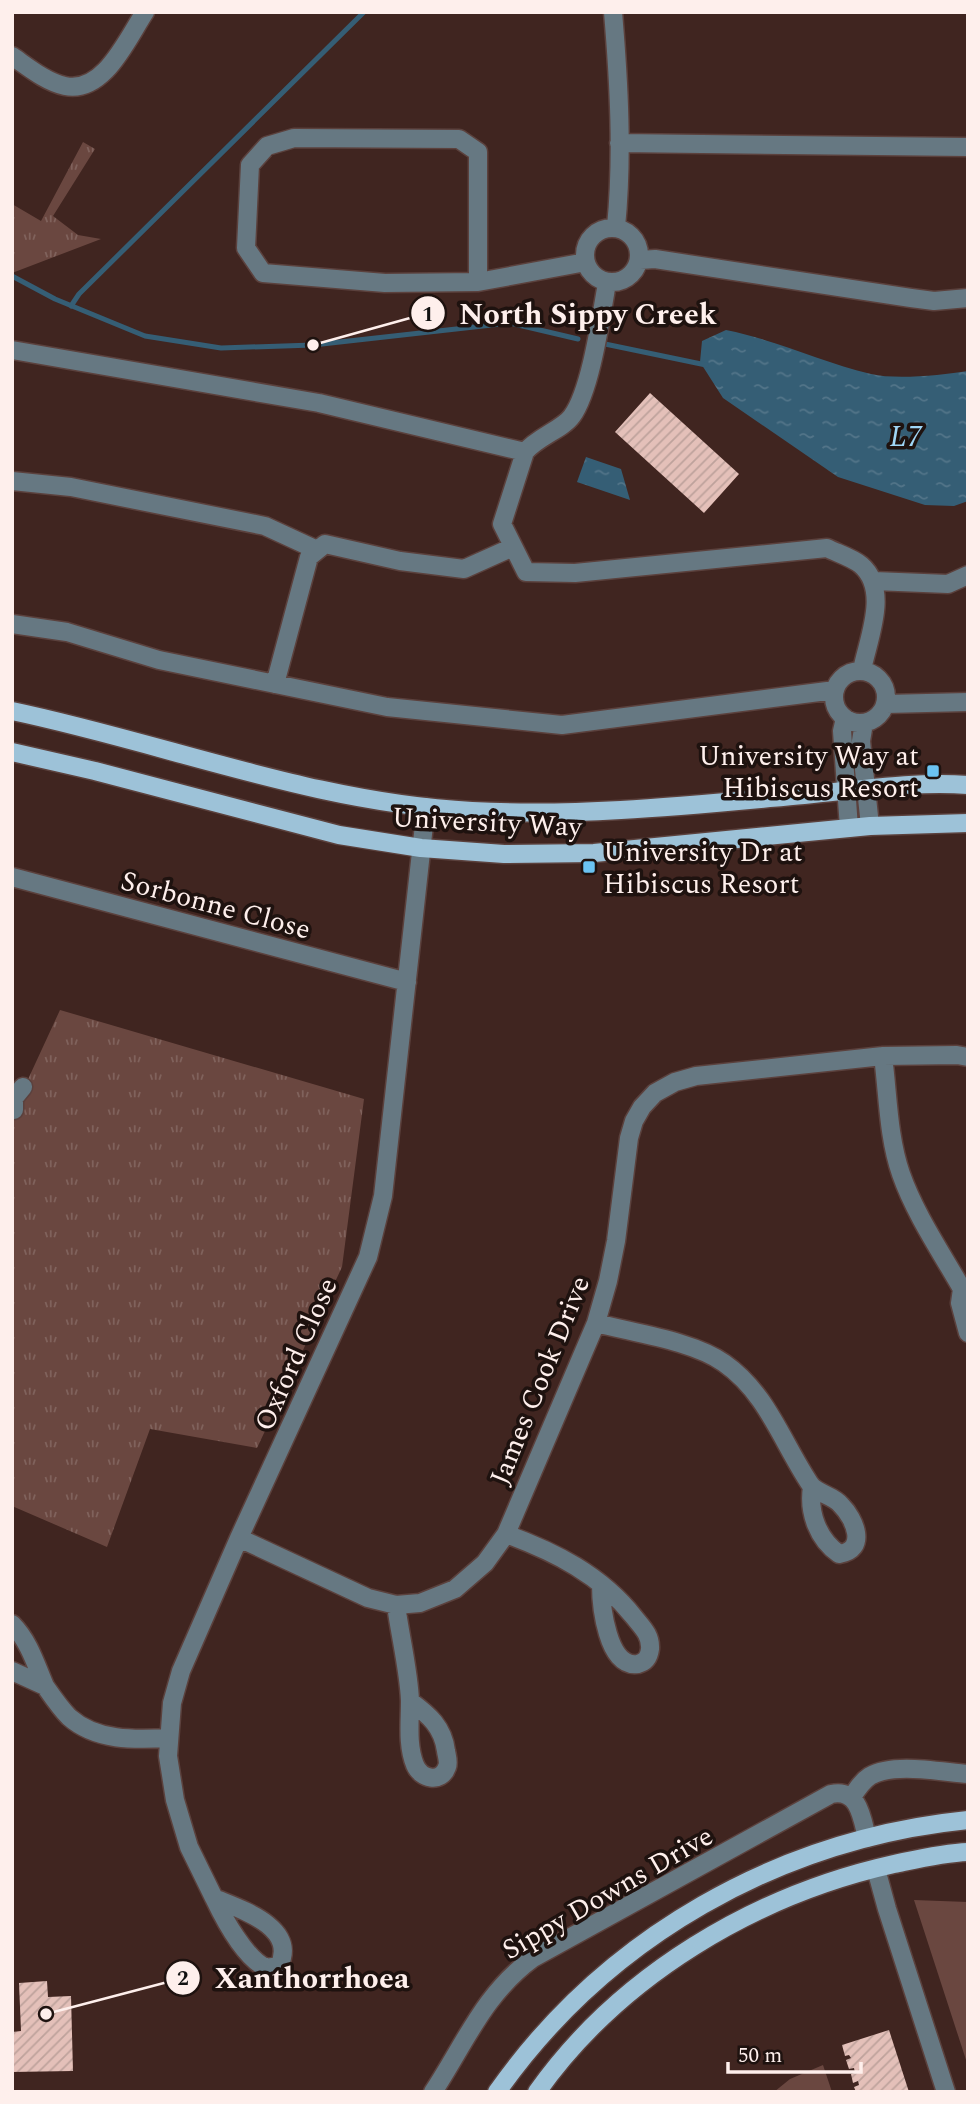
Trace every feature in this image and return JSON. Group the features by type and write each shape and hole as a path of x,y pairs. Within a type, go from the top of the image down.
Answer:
{"main road":[{"name":"University Way","path":"12,711 106,733 295,784 426,807 510,813 607,811 918,785 968,785"},
{"name":"University Way","path":"12,752 339,835 421,848 504,854 594,853 870,826 968,824"},
{"name":"Sippy Downs Drive","path":"497,2092 543,2033 575,2000 669,1924 725,1891 772,1869 822,1851 867,1838 968,1820"},
{"path":"867,1838 876,1868"},
{"path":"537,2092 596,2024 656,1973 738,1920 784,1899 876,1868 968,1852"}],"street":[{"path":"12,57 45,78 65,86 82,86 98,78 111,64 145,12"},
{"path":"613,12 618,65 616,228"},
{"path":"478,282 478,152 459,139 294,138 267,146 250,165 246,248 263,273 385,283 478,282 586,262"},
{"path":"619,143 968,146"},
{"path":"616,228 635,239 640,260 628,278 607,283 589,272 583,251 595,233 616,228"},
{"path":"640,260 655,259 934,301 968,298"},
{"path":"607,283 585,386 572,417 531,443 525,452 502,524 526,572 575,573 827,548 860,564 874,581 876,607 862,670"},
{"path":"12,351 319,402 525,452"},
{"path":"12,481 71,487 265,526 317,550"},
{"path":"275,684 309,557 325,544 400,561 464,569 513,547"},
{"path":"874,581 948,584 968,575"},
{"path":"12,624 66,632 159,660 387,707 562,724 835,690"},
{"path":"862,670 871,672 883,684 887,693 886,704 880,714 864,723 845,718 837,710 835,690 845,675 862,670"},
{"path":"886,704 968,702"},
{"path":"845,718 842,731 849,828"},
{"path":"864,723 862,741 870,826"},
{"name":"Oxford Close","path":"214,1898 183,1828 171,1777 169,1738 172,1703 181,1671 239,1538 368,1257 383,1196 426,807"},
{"name":"Sorbonne Close","path":"12,877 407,982"},
{"path":"883,1056 900,1172 908,1193 965,1291 960,1303 968,1333"},
{"name":"James Cook Drive","path":"239,1538 368,1598 396,1605 420,1603 455,1589 485,1563 506,1534 596,1323 616,1241 629,1138 642,1107 655,1094 675,1082 696,1076 883,1056 968,1057"},
{"path":"596,1323 695,1348 723,1362 749,1383 768,1409 813,1488"},
{"path":"506,1534 566,1560 601,1585"},
{"path":"396,1605 410,1701"},
{"path":"12,1625 21,1633 45,1686 67,1716 84,1728 108,1737 169,1738"},
{"path":"12,1671 45,1686"},
{"path":"867,1838 859,1806 852,1797 866,1779 888,1771 968,1774"},
{"name":"Sippy Downs Drive","path":"433,2092 485,2005 513,1973 533,1958 830,1794 839,1793 852,1797"},
{"path":"876,1868 946,2092"}],"green space":[{"path":"83,142 95,149 53,216 78,235 101,239 12,273 12,204 41,221"},
{"path":"60,1010 364,1099 342,1267 257,1448 150,1429 107,1547 12,1506 12,1114"},
{"path":"914,1900 968,1902 968,2066"},
{"path":"823,2065 832,2092 774,2092 790,2079"}],"water":[{"name":"L7","path":"726,330 881,376 919,376 968,371 968,501 954,506 925,505 838,477 723,398 700,362 702,341"},
{"path":"586,457 621,469 630,500 577,482"}],"building":[{"path":"650,393 739,474 704,513 615,432"},
{"path":"47,1981 48,1997 71,1996 73,2071 12,2072 12,2032 21,2031 19,1983"},
{"path":"889,2030 909,2092 856,2092 854,2087 859,2085 858,2081 853,2083 851,2074 855,2073 854,2068 849,2069 846,2060 851,2058 849,2055 845,2056 842,2045"}],"waterway":[{"path":"71,306 79,294 364,12"},
{"path":"12,276 55,299 145,336 221,348 313,345 510,323 578,339"},
{"path":"605,344 706,365"}],"place":[{"name":"North Sippy Creek","path":"313,345"},
{"name":"University Way at Hibiscus Resort","path":"933,771"},
{"name":"University Dr at Hibiscus Resort","path":"589,867"},
{"name":"Xanthorrhoea","path":"46,2014"}]}
